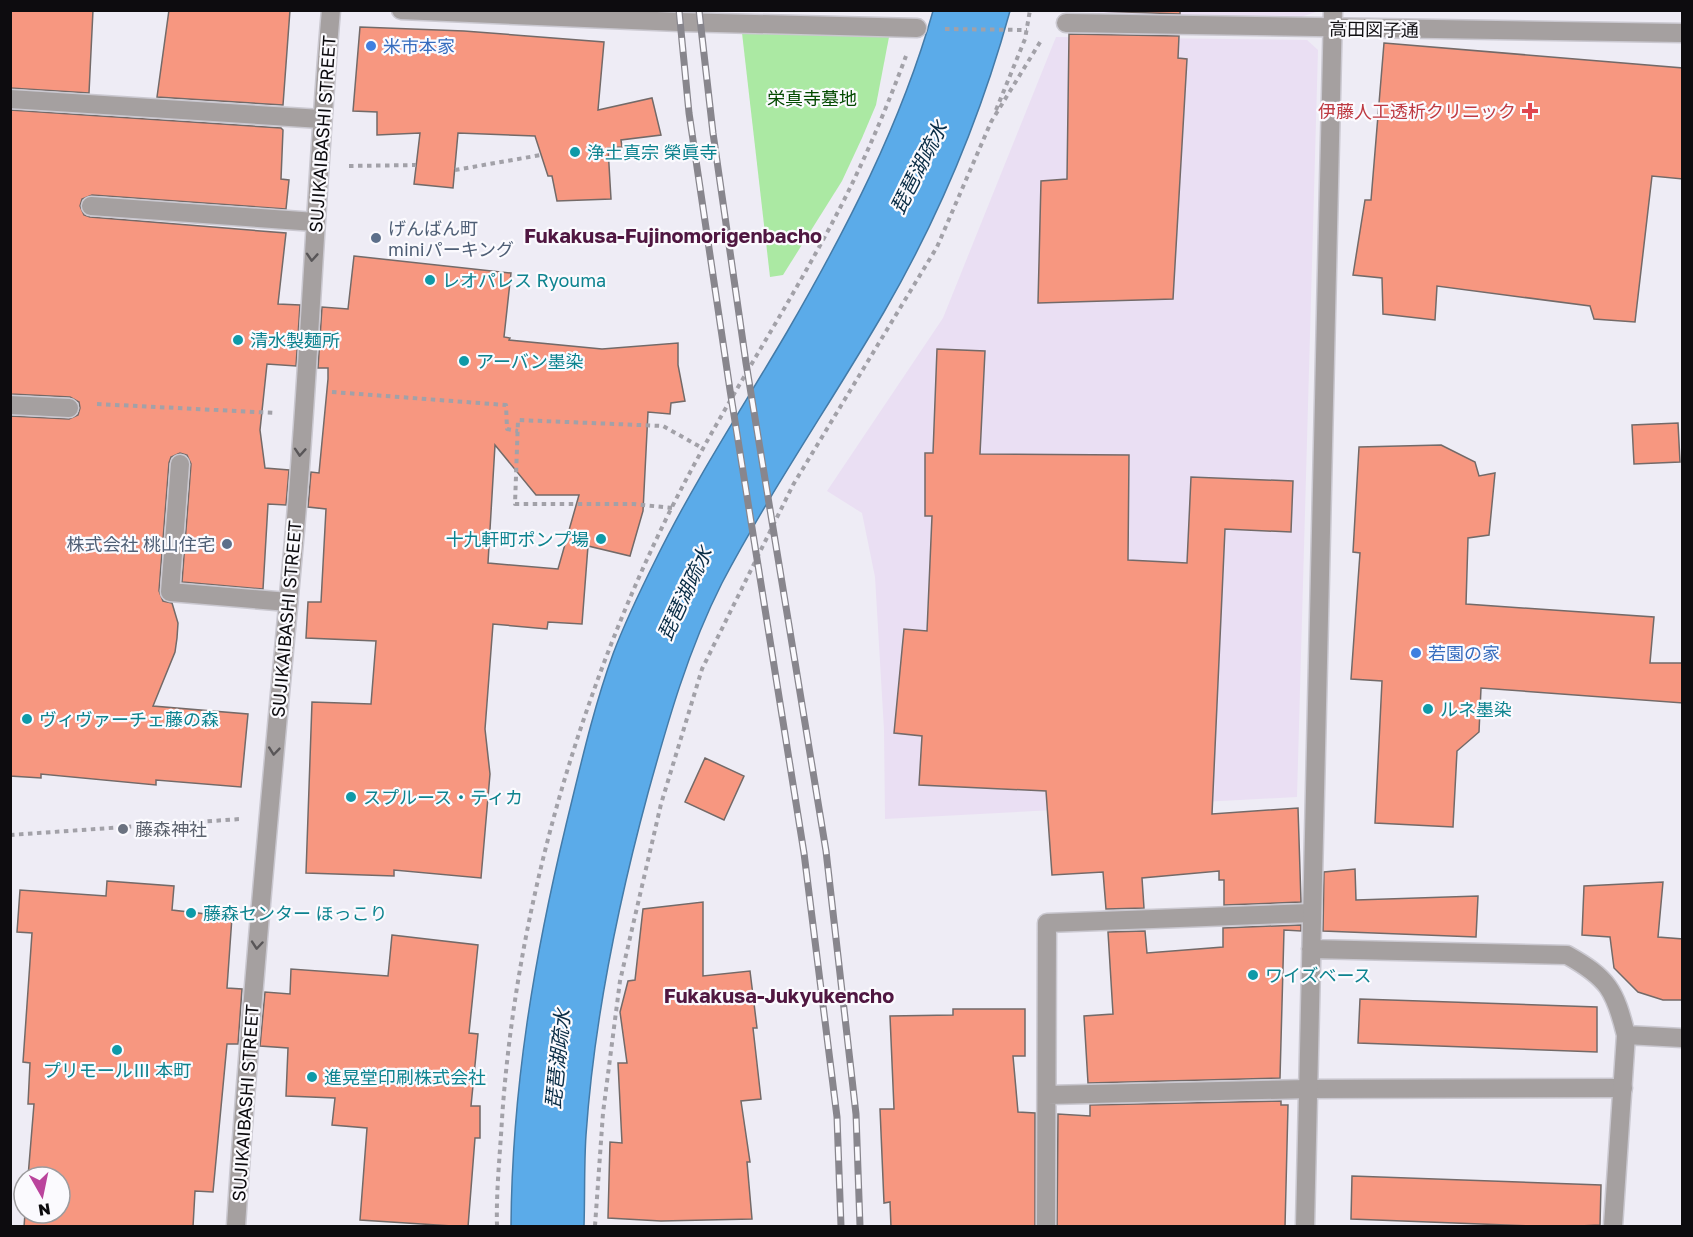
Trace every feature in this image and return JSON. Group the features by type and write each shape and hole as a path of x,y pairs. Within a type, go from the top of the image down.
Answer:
{"street":[{"name":"SUJIKAIBASHI STREET","path":"236,1227 267,821 288,602 321,119 331,10"},
{"path":"401,10 725,16 917,28"},
{"path":"1305,1227 1332,19"},
{"name":"高田図子通","path":"1066,23 1332,19 1683,33"},
{"path":"10,99 321,119"},
{"path":"91,206 315,222"},
{"path":"10,405 69,408"},
{"path":"180,464 170,592 288,602"},
{"path":"1046,1227 1047,923 1312,913"},
{"path":"1311,949 1567,955 1595,971 1618,999 1626,1035 1613,1227"},
{"path":"1626,1035 1683,1038"},
{"path":"1048,1095 1308,1089 1623,1088"}],"path":[{"path":"595,1227 603,1113 620,981 661,804 702,669 793,485 937,248 992,122 1027,30 1030,10"},
{"path":"992,122 1046,33 1066,23"},
{"path":"497,1227 508,1051 514,1006 535,898 570,762 593,688 614,631 672,508 841,206 883,115 917,28"},
{"path":"936,29 1027,30"},
{"path":"455,170 541,155"},
{"path":"318,166 416,165"},
{"path":"304,390 506,405 507,429 518,431"},
{"path":"69,408 70,402 280,413"},
{"path":"672,508 634,504 515,504 518,420 663,426 704,449"},
{"path":"10,836 243,819 267,821"}],"shaded area":[{"path":"1072,11 1319,11 1301,17 1201,18"},
{"path":"1056,37 1307,40 1318,50 1297,797 885,819 884,730 875,577 862,513 827,491 943,318"}],"green space":[{"name":"栄真寺墓地","path":"742,33 889,37 876,105 842,181 783,275 770,277"}],"water":[{"name":"琵琶湖疏水","path":"933,11 1010,11 972,127 923,240 884,312 741,548 710,608 689,660 648,793 617,919 601,1005 585,1146 584,1226 511,1226 512,1175 520,1074 535,974 554,875 576,782 613,654 633,606 671,530 787,332 851,215 905,94"}],"building":[{"path":"10,10 93,10 89,93 10,88"},
{"path":"169,10 290,10 283,105 157,97"},
{"path":"1069,10 1180,10 1180,14"},
{"path":"360,27 464,31 604,42 598,110 652,98 661,135 621,140 622,147 608,148 611,199 557,201 552,176 548,176 535,136 458,133 453,188 414,184 420,133 377,135 377,112 353,111"},
{"path":"1069,34 1179,36 1178,58 1187,59 1173,299 1038,303 1041,181 1067,179"},
{"path":"1384,43 1683,68 1683,179 1652,176 1635,322 1594,319 1590,306 1437,286 1435,320 1383,314 1382,278 1353,275 1365,200 1371,200"},
{"path":"10,110 281,128 283,130 281,179 289,180 286,209 92,195 82,199 80,206 84,215 90,217 286,233 278,304 300,305 296,366 267,364 260,430 265,468 289,470 286,505 268,504 263,589 182,582 191,464 187,455 180,453 171,457 169,463 159,591 163,601 172,603 178,623 175,652 153,706 248,714 241,787 156,780 156,785 41,774 41,778 10,776 10,416 69,419 78,415 80,408 79,402 70,397 10,394"},
{"path":"354,256 511,273 504,337 510,338 509,340 602,349 678,343 678,365 685,401 671,403 670,414 648,412 643,511 630,556 588,546 582,624 548,622 547,629 493,624 485,729 490,774 481,878 394,870 394,876 306,873 312,702 371,704 376,641 306,638 308,602 321,602 326,509 308,507 311,472 319,473 328,379 328,368 318,368 322,307 348,309","holes":["495,445 536,495 579,495 558,569 488,563"]},
{"path":"937,349 985,351 980,454 1129,455 1128,560 1187,563 1191,477 1293,481 1291,532 1225,529 1212,814 1298,808 1301,902 1224,905 1224,880 1219,880 1219,871 1142,878 1144,908 1106,909 1103,872 1052,875 1046,791 919,785 922,736 894,733 904,629 927,631 932,516 925,516 925,453 933,453"},
{"path":"1678,423 1680,462 1634,464 1632,425"},
{"name":"ルネ墨染","path":"1441,445 1475,462 1479,476 1495,473 1489,535 1468,538 1466,604 1654,617 1650,663 1683,663 1683,703 1481,688 1479,732 1457,751 1453,827 1375,823 1382,681 1351,679 1360,553 1353,552 1359,447"},
{"path":"705,758 744,776 724,820 685,802"},
{"path":"1355,869 1356,900 1478,896 1476,937 1323,931 1324,872"},
{"path":"107,881 174,886 172,910 232,917 227,988 242,989 238,1044 227,1044 213,1192 195,1191 193,1227 24,1227 24,1225 72,1225 72,1165 29,1165 34,1104 28,1104 30,1063 23,1062 32,933 17,932 20,890 106,896"},
{"path":"1663,882 1658,937 1683,939 1683,1000 1663,1000 1638,992 1614,968 1610,937 1582,935 1584,886"},
{"path":"703,902 703,976 750,971 757,1028 753,1028 761,1099 741,1101 750,1162 747,1162 752,1219 661,1221 608,1218 610,1142 622,1143 618,1063 627,1063 620,1012 628,981 635,980 643,909"},
{"path":"1301,925 1301,931 1284,930 1280,1078 1088,1083 1084,1016 1113,1014 1108,932 1145,931 1147,953 1223,947 1223,928"},
{"path":"392,935 478,945 469,1033 478,1034 471,1106 480,1106 480,1138 475,1138 468,1227 360,1220 367,1128 332,1125 335,1098 286,1096 288,1048 260,1046 265,992 290,994 291,969 388,976"},
{"path":"1360,999 1597,1007 1597,1052 1358,1043"},
{"path":"953,1009 1025,1009 1025,1056 1013,1056 1018,1112 1035,1113 1035,1227 891,1227 890,1202 884,1203 880,1109 894,1109 890,1016 953,1015"},
{"path":"1281,1101 1281,1105 1288,1105 1285,1227 1057,1227 1058,1114 1090,1116 1090,1105"},
{"path":"1352,1176 1601,1185 1600,1225 1558,1227 1351,1219"}],"railway":[{"path":"679,10 689,113 730,390 804,853 837,1117 841,1226"},
{"path":"699,10 713,133 746,363 826,851 856,1114 860,1226"}],"place":[{"name":"米市本家","path":"371,46"},
{"name":"伊藤人工透析クリニック","path":"1530,111"},
{"name":"浄土真宗 榮眞寺","path":"575,152"},
{"name":"げんばん町 miniパーキング","path":"376,238"},
{"name":"レオパレス Ryouma","path":"430,280"},
{"name":"清水製麺所","path":"238,340"},
{"name":"アーバン墨染","path":"464,361"},
{"name":"十九軒町ポンプ場","path":"601,539"},
{"name":"株式会社 桃山住宅","path":"227,544"},
{"name":"若園の家","path":"1416,653"},
{"name":"ルネ墨染","path":"1428,709"},
{"name":"ヴィヴァーチェ藤の森","path":"27,719"},
{"name":"スプルース・ティカ","path":"351,797"},
{"name":"藤森神社","path":"123,829"},
{"name":"藤森センター ほっこり","path":"191,913"},
{"name":"ワイズベース","path":"1253,975"},
{"name":"プリモールⅢ 本町","path":"117,1050"},
{"name":"進晃堂印刷株式会社","path":"312,1077"}],"district":[{"name":"Fukakusa-Fujinomorigenbacho","path":"673,235"},
{"name":"Fukakusa-Jukyukencho","path":"779,995"}]}
